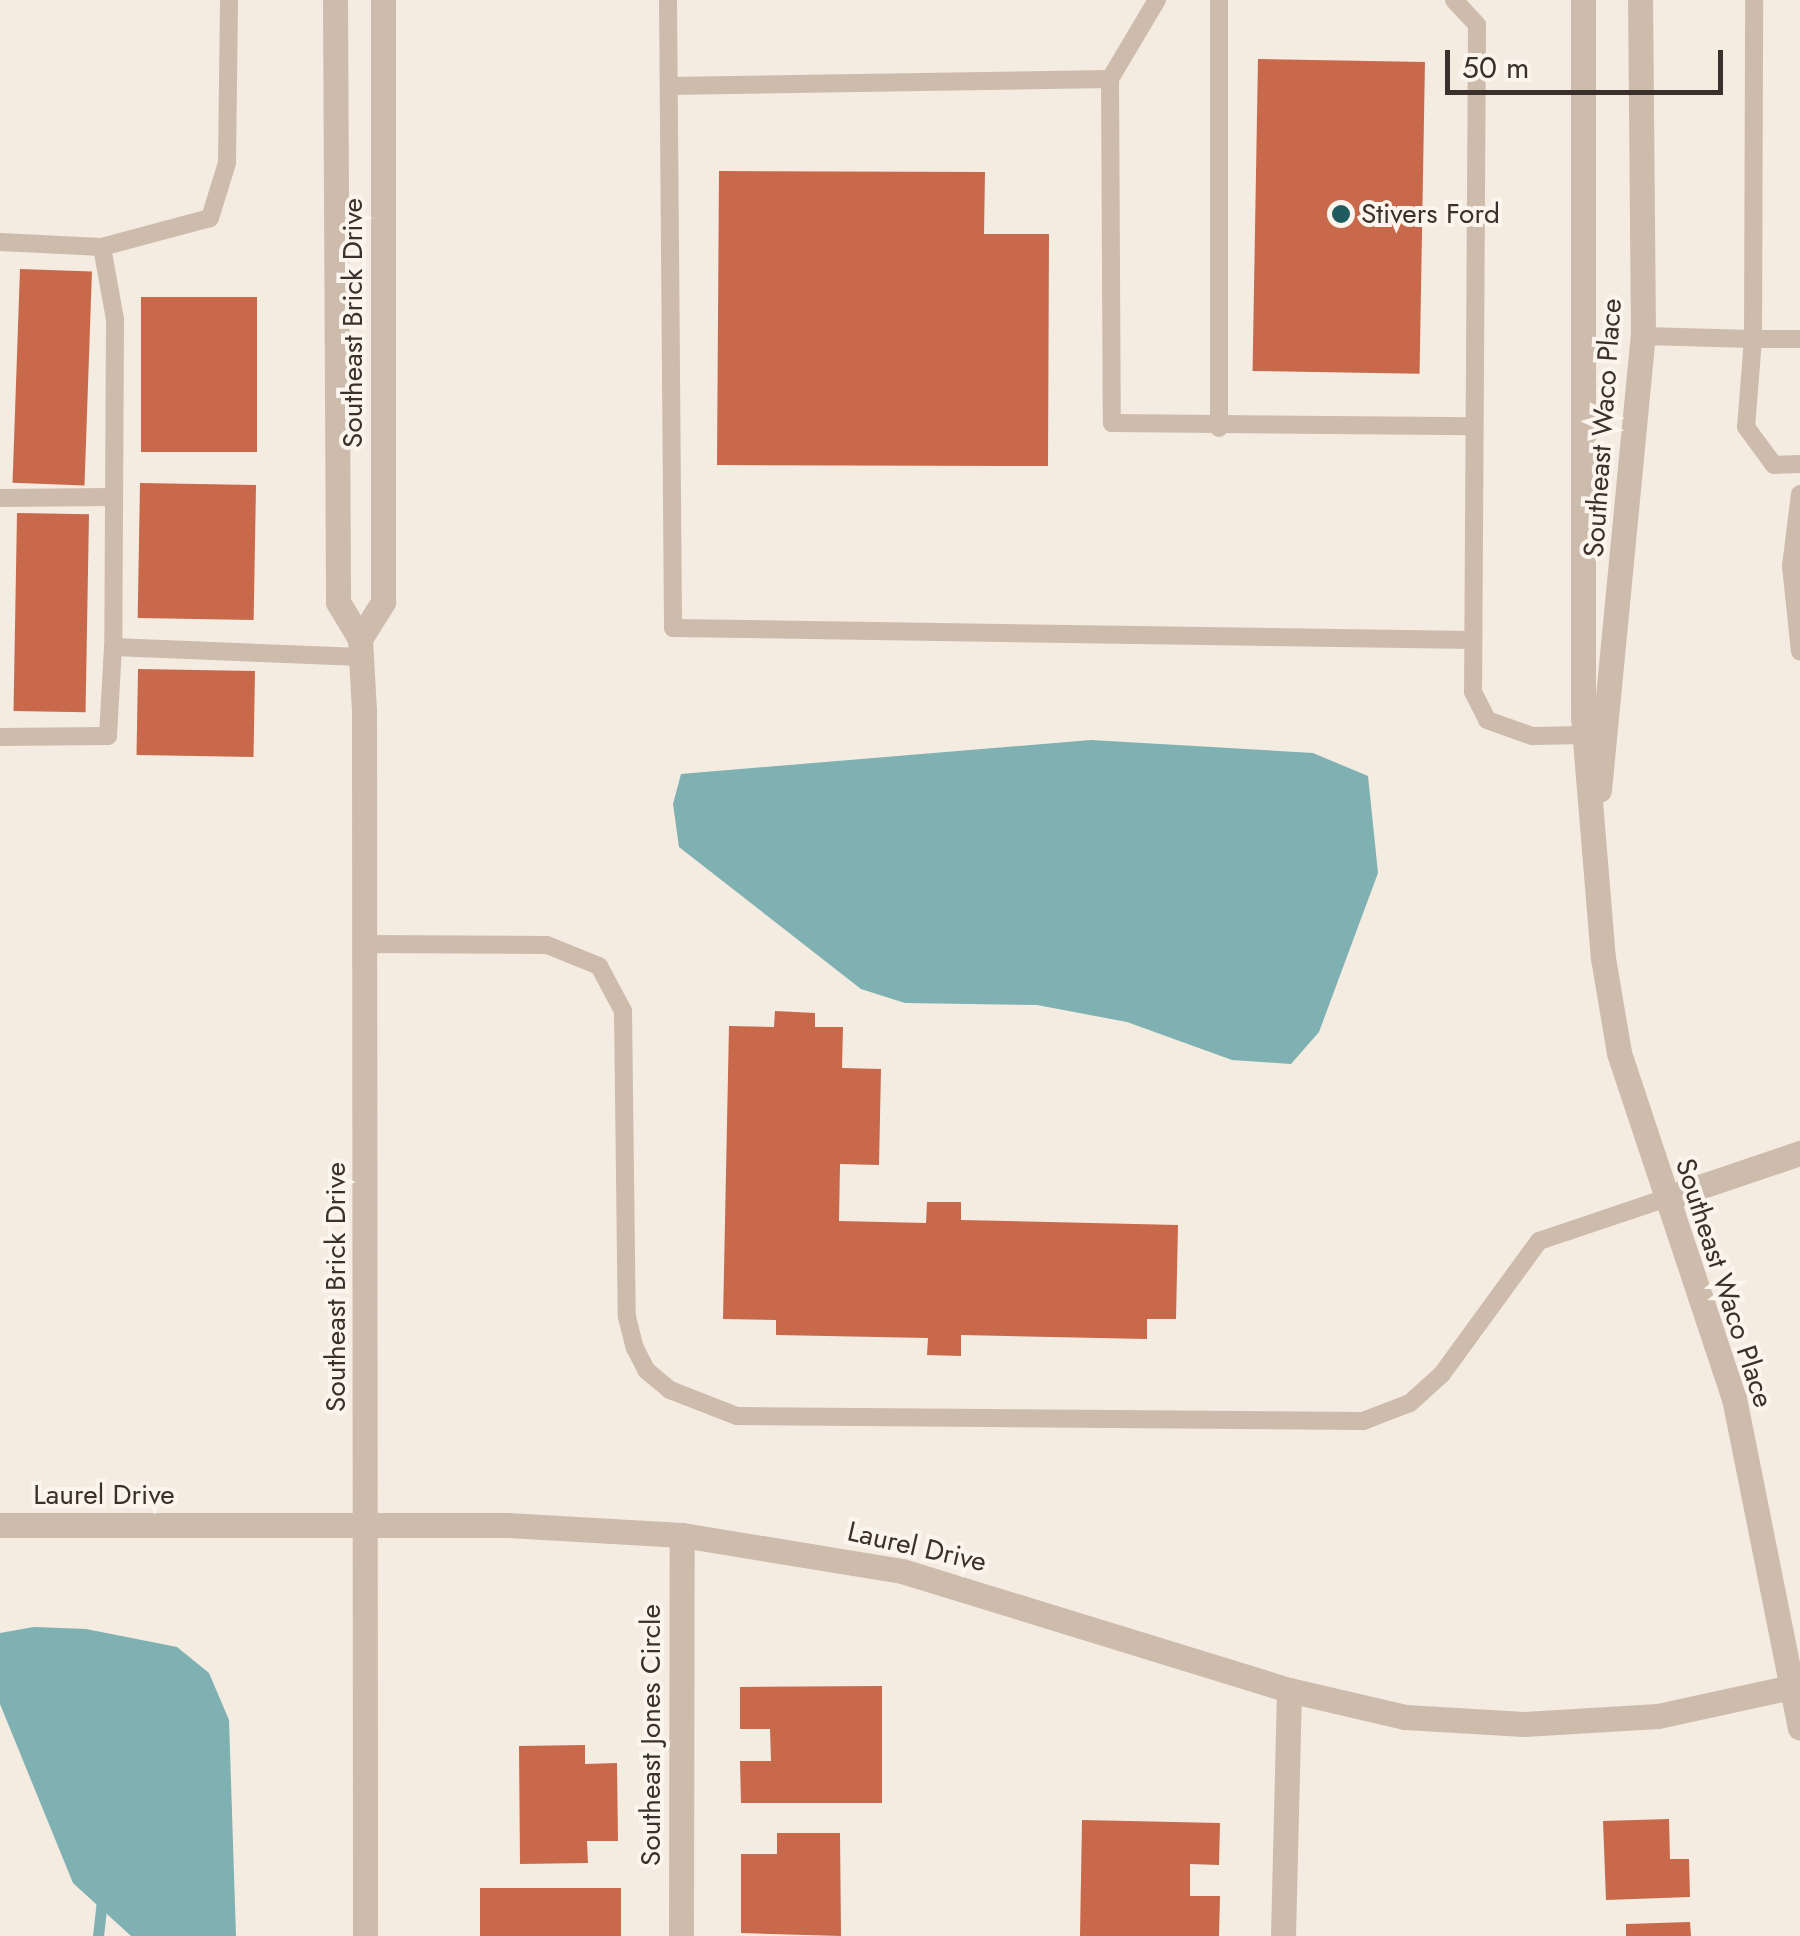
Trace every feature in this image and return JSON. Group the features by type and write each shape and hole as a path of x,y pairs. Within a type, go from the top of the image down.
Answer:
{"street":[{"name":"Southeast Brick Drive","path":"335,0 338,602 360,648 367,1524 365,1936"},
{"name":"Southeast Brick Drive","path":"360,648 383,602 383,0"},
{"name":"Southeast Waco Place","path":"1583,0 1584,735 1591,859 1619,1053 1664,1199 1734,1398 1796,1686 1800,1727"},
{"name":"Southeast Waco Place","path":"1591,859 1643,336 1640,0"},
{"path":"1664,1199 1800,1153"},
{"name":"Laurel Drive","path":"0,1525 367,1524 682,1535 902,1571 1288,1690 1404,1718 1524,1724 1658,1716 1796,1686"},
{"name":"Southeast Jones Circle","path":"681,1936 682,1535"},
{"path":"1283,1936 1288,1690"}],"lane":[{"path":"0,242 102,246 210,218 227,164 230,0"},
{"path":"668,0 673,628 1473,640"},
{"path":"1157,0 1110,79 1112,424 1219,428 1474,426"},
{"path":"1219,0 1219,428"},
{"path":"1454,0 1477,26 1472,692 1488,720 1532,736 1584,735"},
{"path":"1754,0 1753,339 1746,427 1774,465 1800,464"},
{"path":"669,86 1110,79"},
{"path":"0,737 108,736 113,646 115,319 102,246"},
{"path":"1643,336 1800,339"},
{"path":"1800,494 1791,566 1800,652"},
{"path":"0,498 111,497"},
{"path":"113,646 360,648"},
{"path":"364,944 547,946 600,966 623,1011 627,1317 635,1348 646,1370 670,1390 737,1416 1364,1421 1410,1403 1442,1374 1539,1240 1664,1199"}],"water":[{"path":"1091,740 1313,753 1368,776 1378,873 1319,1032 1291,1064 1232,1060 1127,1022 1037,1005 905,1003 861,989 679,847 673,804 681,774"},
{"path":"34,1627 86,1629 177,1647 209,1673 229,1720 236,1936 131,1936 73,1883 0,1704 0,1633"}],"building":[{"name":"Stivers Ford","path":"1258,59 1425,62 1420,374 1253,371"},
{"path":"719,171 985,172 984,234 1049,234 1048,466 717,465"},
{"path":"20,269 92,272 84,485 13,483"},
{"path":"141,297 257,297 257,452 141,452"},
{"path":"140,483 256,485 254,620 138,618"},
{"path":"17,513 89,514 86,712 14,711"},
{"path":"138,669 255,671 253,757 137,755"},
{"path":"775,1011 815,1013 815,1027 843,1027 842,1068 881,1069 879,1165 840,1164 839,1221 926,1223 927,1202 961,1202 961,1220 1178,1225 1176,1319 1147,1319 1147,1339 961,1335 961,1356 927,1355 928,1338 776,1335 776,1320 723,1319 729,1026 774,1027"},
{"path":"882,1686 882,1803 741,1803 740,1761 771,1761 770,1729 740,1729 740,1687"},
{"path":"585,1745 585,1764 617,1763 618,1841 587,1841 588,1863 520,1864 519,1746"},
{"path":"1669,1819 1670,1859 1689,1859 1690,1897 1606,1900 1603,1821"},
{"path":"1082,1820 1220,1823 1219,1865 1190,1864 1190,1896 1220,1896 1219,1936 1080,1936"},
{"path":"777,1833 840,1833 841,1936 741,1933 741,1854 777,1854"},
{"path":"480,1888 621,1888 621,1936 480,1936"},
{"path":"1690,1922 1691,1936 1626,1936 1626,1924"}],"waterway":[{"path":"98,1936 103,1891"}],"place":[{"name":"Stivers Ford","path":"1341,214"}]}
